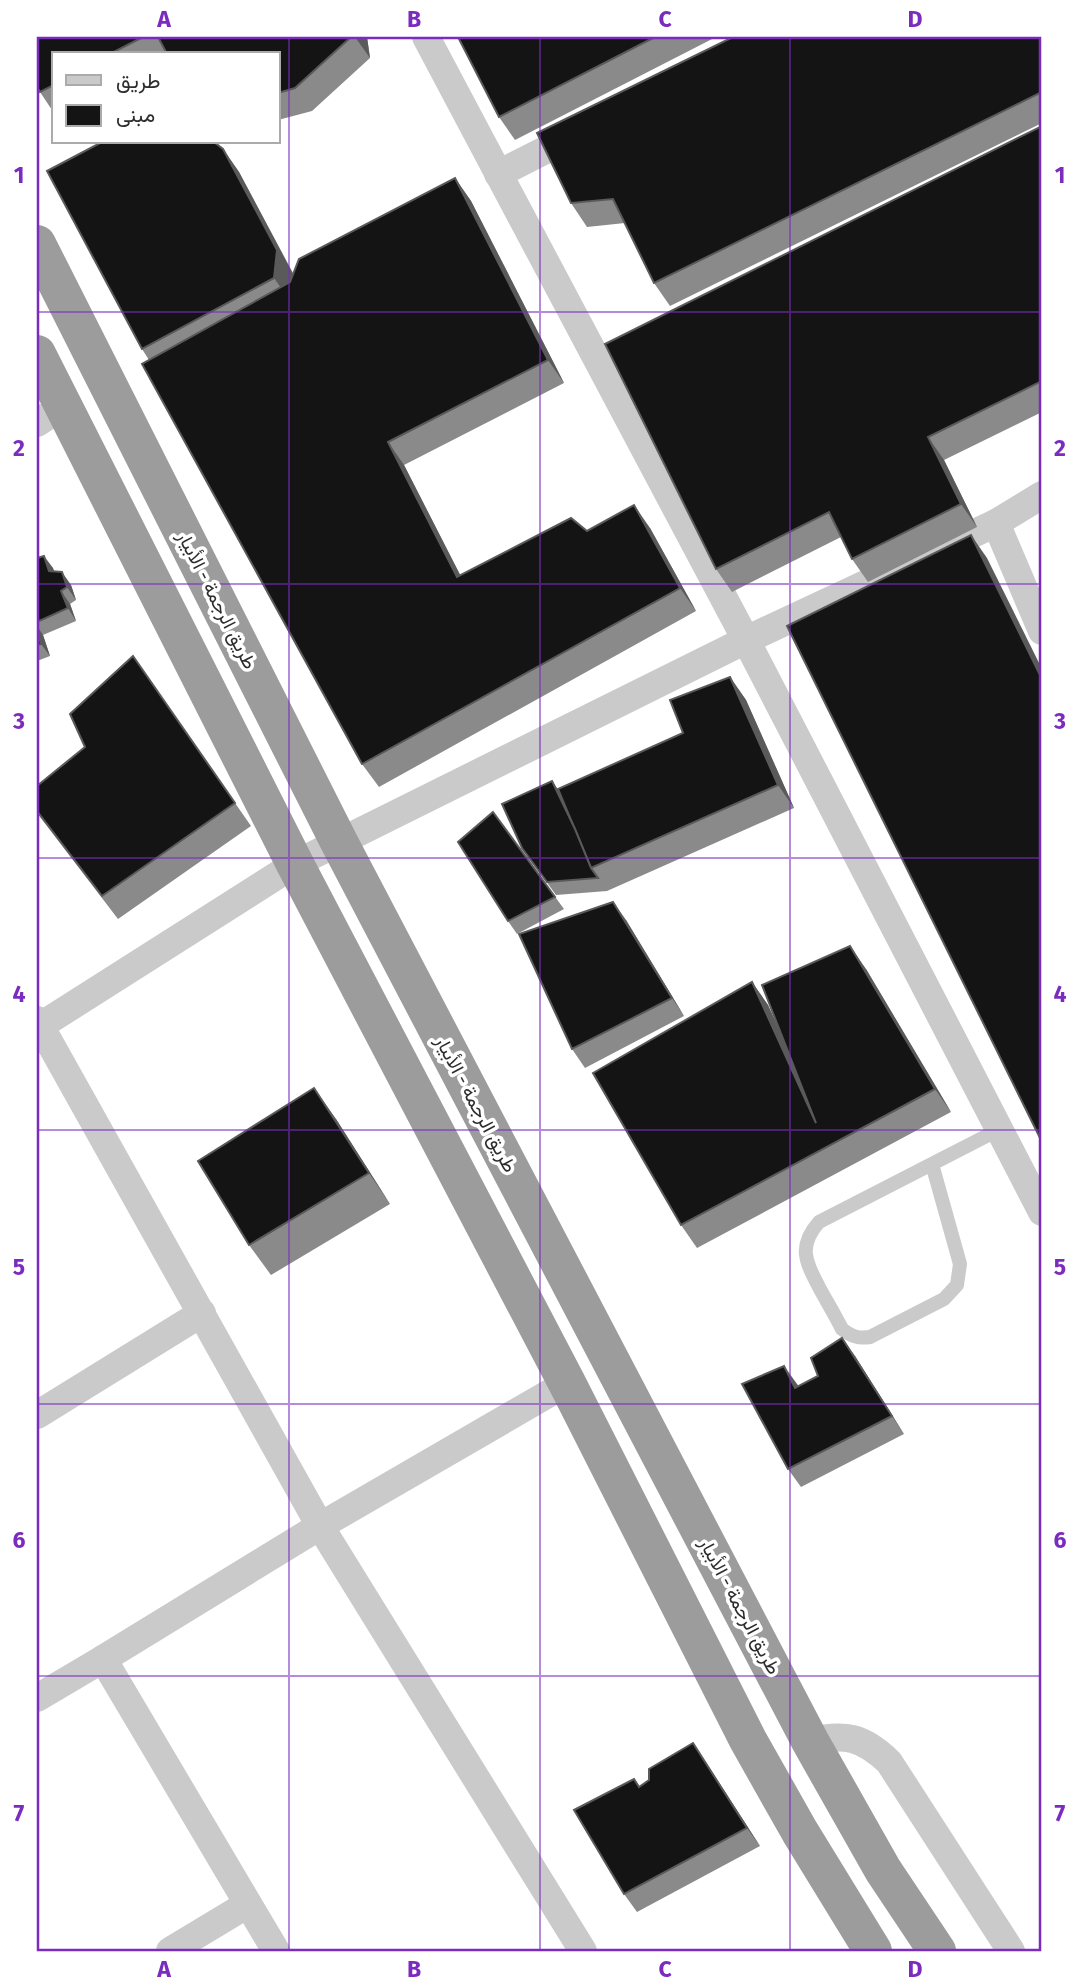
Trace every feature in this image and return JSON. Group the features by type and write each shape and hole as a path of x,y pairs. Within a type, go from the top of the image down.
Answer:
{"highway":[{"name":"طريق الرجمة - الأبيار","path":"37,244 339,842 810,1741 883,1870 937,1951"},
{"path":"37,354 50,414 295,864 567,1383 748,1740 870,1950"}],"street":[{"path":"426,37 498,174 613,360 746,639 1042,1212"},
{"path":"498,174 598,124"},
{"path":"583,1951 320,1526 38,1024 295,864 746,639 996,523 1042,495"},
{"path":"996,523 1042,631"},
{"path":"37,1415 202,1313"},
{"path":"37,1698 320,1526 567,1383"},
{"path":"103,1659 276,1951"},
{"path":"810,1741 832,1736 847,1737 861,1741 889,1762 1011,1951"},
{"path":"170,1951 248,1905"}],"lane":[{"path":"932,1164 960,1264 957,1286 944,1299 870,1337 848,1334 842,1329 807,1264 806,1243 811,1231 819,1222 1000,1129"}],"building":[{"path":"37,37 143,37 114,52 52,52 52,86 40,92 37,87"},
{"path":"158,37 351,37 295,88 280,92 280,52 166,52"},
{"path":"458,37 655,37 499,117"},
{"path":"733,37 1042,37 1042,92 654,283 613,199 571,203 537,133"},
{"path":"1042,126 1042,381 928,437 961,504 852,559 829,512 716,569 605,344"},
{"path":"98,144 217,144 223,149 277,250 274,278 142,349 47,171"},
{"path":"455,178 548,360 388,442 457,577 571,518 587,531 634,505 680,588 362,764 142,364 290,282 299,259"},
{"path":"971,535 1042,679 1042,1142 787,626"},
{"path":"44,556 49,571 62,572 67,587 61,591 68,608 37,622 37,558"},
{"path":"133,656 235,803 102,896 37,811 37,786 85,747 70,714"},
{"path":"730,677 778,785 591,868 558,789 683,733 670,700"},
{"path":"552,781 598,878 547,882 522,848 502,804"},
{"path":"493,812 555,897 508,921 458,842"},
{"path":"613,902 672,998 572,1049 519,934"},
{"path":"850,946 935,1089 681,1225 593,1073 752,982 816,1123 762,985"},
{"path":"314,1088 369,1173 249,1245 198,1161"},
{"path":"842,1338 892,1416 788,1469 742,1384 784,1366 795,1388 818,1376 811,1358"},
{"path":"693,1743 747,1828 624,1894 574,1810 634,1779 639,1787 649,1780 649,1769"}]}
